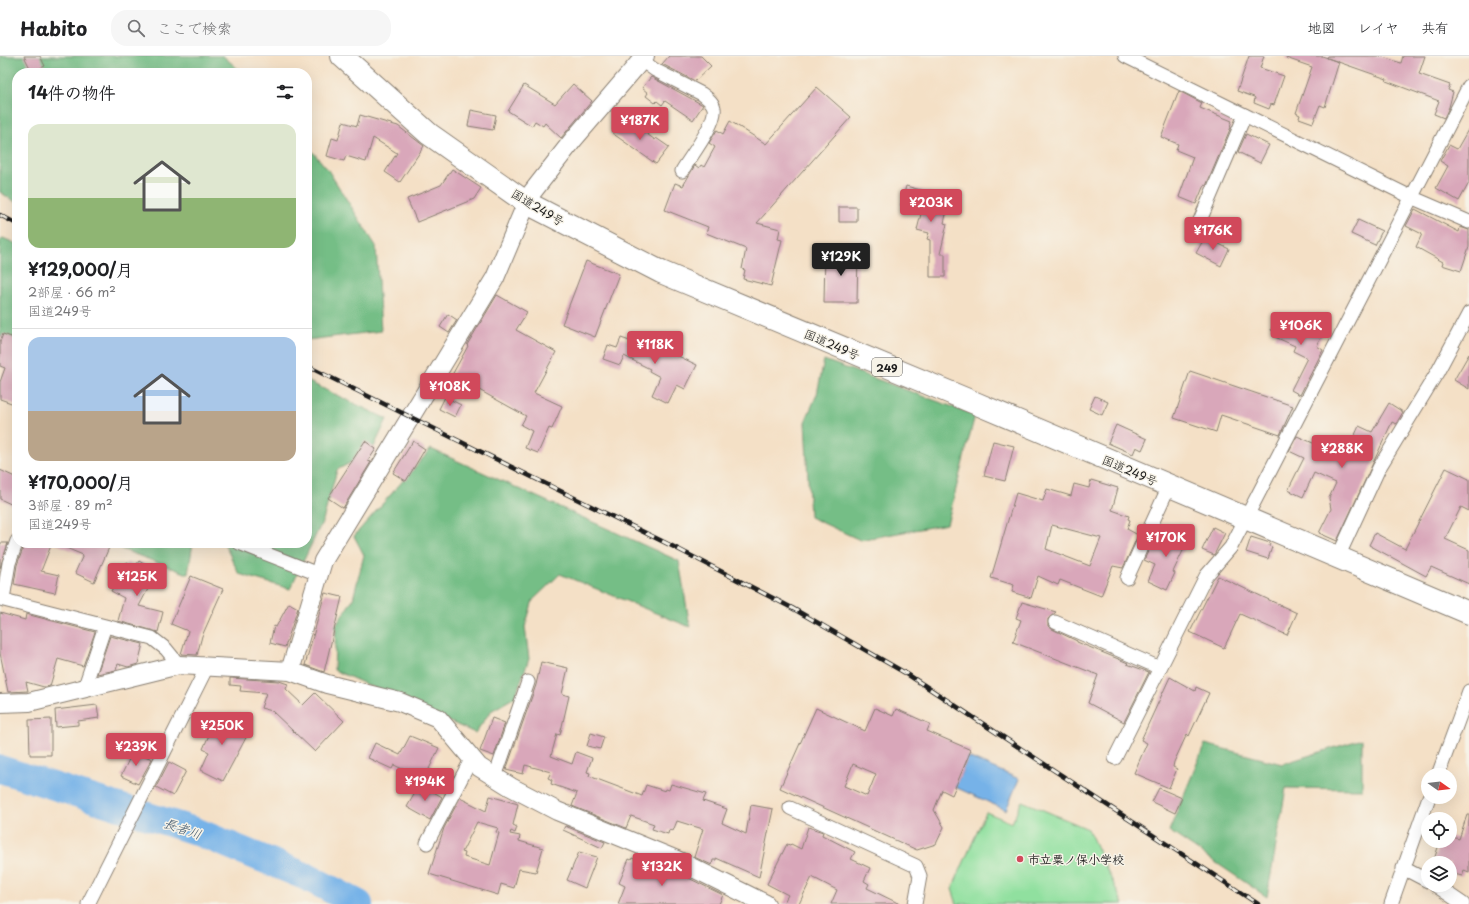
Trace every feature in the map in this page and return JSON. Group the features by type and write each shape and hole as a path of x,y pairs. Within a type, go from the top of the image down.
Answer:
{"highway":[{"name":"国道249号","path":"342,56 429,134 527,203 660,272 1469,613"}],"street":[{"path":"1125,56 1411,197 1469,222"},
{"path":"290,671 322,561 411,418 494,278 530,195 573,140 643,58 655,70 710,99 714,106 713,120 682,171"},
{"path":"1115,758 1206,576 1231,547 1469,86"},
{"path":"1198,225 1245,115"},
{"path":"1338,557 1379,468 1438,371 1469,313"},
{"path":"1127,578 1169,486"},
{"path":"14,548 9,563 2,599 152,638 166,649 179,665"},
{"path":"252,548 318,574"},
{"path":"1055,622 1160,668"},
{"path":"84,689 105,626"},
{"path":"0,703 29,702 179,665 290,671 326,684 400,702 438,718 479,767 495,777 557,811 677,860 766,904"},
{"path":"88,904 207,667"},
{"path":"495,777 528,682"},
{"path":"1441,768 1469,692"},
{"path":"427,843 472,758"},
{"path":"1391,904 1426,804"},
{"path":"790,808 916,866 920,876 915,904"},
{"path":"1403,868 1421,877"},
{"path":"1445,892 1463,904"}],"green space":[{"path":"0,56 223,56 237,68 12,68 12,200 0,192"},
{"path":"312,151 328,170 376,246 381,331 312,339"},
{"path":"3,238 12,242 12,337 0,336 0,240"},
{"path":"824,360 975,415 947,524 860,540 810,517 805,422 817,394"},
{"path":"312,383 387,419 372,451 337,470 323,520 312,543"},
{"path":"431,449 679,561 690,627 560,574 533,600 525,627 529,659 515,697 491,711 475,733 334,670 336,625 353,599 364,555 354,536"},
{"path":"118,548 192,548 188,574"},
{"path":"226,548 310,548 290,589 239,574"},
{"path":"1362,739 1362,789 1286,788 1267,897 1169,831 1205,744 1282,764"},
{"path":"1022,801 1088,829 1123,904 957,904 952,889 986,812 1012,823"}],"water":[{"path":"968,757 1019,779 1006,810 955,787"}],"building":[{"path":"24,56 40,56 45,66 41,68 30,68"},
{"path":"669,56 701,56 711,66 695,81 662,64"},
{"path":"1249,56 1264,56 1260,68 1284,76 1274,105 1271,104 1269,109 1254,103 1254,97 1237,91"},
{"path":"1287,56 1322,56 1339,62 1325,107 1320,105 1313,123 1299,118 1300,115 1296,113 1312,67 1286,58"},
{"path":"1328,56 1380,56 1401,63 1403,56 1425,56 1419,74 1450,85 1448,90 1453,92 1444,118 1434,114 1439,101 1386,81 1387,79 1327,58"},
{"path":"651,77 703,105 693,120 665,101 662,105 657,101 655,103 646,96 648,93 642,88"},
{"path":"573,84 592,101 561,138 545,123 543,126 535,121 532,126 508,111 524,85 555,104"},
{"path":"817,87 851,117 757,223 780,229 778,239 782,240 771,286 743,279 745,270 742,269 746,249 706,233 708,227 665,210 675,183 683,186 695,165 699,168 701,165 704,167 715,147 709,143 717,130 723,134 730,121 766,144"},
{"path":"1179,91 1202,103 1200,108 1232,121 1231,127 1206,186 1204,185 1196,204 1179,197 1193,157 1176,150 1178,144 1161,137"},
{"path":"471,110 496,115 493,130 468,126"},
{"path":"360,115 398,126 424,146 400,182 385,172 397,153 373,138 366,162 346,156 344,161 327,156 332,138 338,140 343,122 357,126"},
{"path":"623,117 655,140 656,138 669,147 656,164 612,133"},
{"path":"1469,128 1469,183 1459,201 1436,188 1448,166 1440,161 1449,145 1457,149"},
{"path":"1246,134 1269,145 1260,163 1238,152"},
{"path":"452,169 481,188 474,199 417,222 407,199 441,185"},
{"path":"906,186 950,198 944,223 947,224 940,254 945,254 945,277 930,277 930,240 927,239 929,233 917,230 922,210 901,205"},
{"path":"839,207 857,207 857,222 839,222"},
{"path":"1415,209 1459,232 1460,227 1469,230 1469,247 1461,271 1442,265 1443,262 1416,247 1422,234 1406,226"},
{"path":"1358,220 1382,231 1375,245 1351,234"},
{"path":"1205,237 1229,249 1221,266 1196,253"},
{"path":"825,250 858,251 857,303 824,303"},
{"path":"586,261 619,274 595,337 562,324"},
{"path":"497,295 527,312 516,330 556,352 534,393 562,406 552,429 549,428 538,453 525,448 532,431 521,425 526,416 452,375 468,346 467,345"},
{"path":"448,314 457,320 449,333 440,327"},
{"path":"1278,315 1304,328 1307,323 1324,331 1317,346 1323,350 1300,395 1291,390 1307,358 1293,351 1295,346 1275,337 1277,333 1271,330"},
{"path":"3,334 12,337 12,403 0,399 0,382 5,368 0,366 0,342"},
{"path":"621,338 647,347 649,342 697,365 685,389 677,385 668,403 652,395 660,377 649,371 650,369 624,356 620,365 603,359 608,345 617,348"},
{"path":"1469,354 1469,389 1454,380"},
{"path":"1190,371 1293,406 1280,435 1221,415 1216,432 1174,418"},
{"path":"1095,396 1108,402 1102,415 1089,409"},
{"path":"445,397 461,405 455,417 439,409"},
{"path":"1389,403 1403,412 1396,424 1392,422 1337,541 1319,533 1331,509 1329,498 1336,483 1314,473 1303,497 1288,490 1304,458 1289,451 1297,436 1345,457 1359,426 1372,432"},
{"path":"1116,425 1147,439 1142,450 1136,447 1133,454 1108,443"},
{"path":"365,441 376,449 368,461 371,462 343,508 328,498"},
{"path":"413,441 425,449 406,481 393,473"},
{"path":"993,441 1014,446 1005,481 984,476"},
{"path":"1446,468 1469,479 1469,511 1461,507 1445,539 1469,550 1469,584 1431,567 1426,576 1369,545 1375,533 1405,549"},
{"path":"0,470 12,476 12,505 0,499"},
{"path":"1091,480 1118,488 1112,510 1129,516 1128,519 1130,520 1127,529 1138,535 1123,568 1113,566 1101,596 1060,580 1058,585 1038,576 1031,598 1012,592 1014,585 991,578 1016,493 1043,501 1047,489 1071,496 1074,484 1089,488","holes":["1052,525 1101,538 1090,566 1046,549"]},
{"path":"1213,527 1225,533 1214,555 1202,550"},
{"path":"1169,528 1189,538 1173,572 1175,573 1167,590 1148,581 1155,565 1144,560 1153,541 1158,543 1160,539 1164,541"},
{"path":"1251,537 1270,543 1269,546 1272,547 1268,559 1246,552"},
{"path":"0,543 8,543 0,568"},
{"path":"23,548 50,548 41,571 59,575 55,593 14,584 17,565"},
{"path":"66,548 109,548 94,582 75,573 83,555"},
{"path":"139,561 157,572 139,606 163,612 158,632 118,621 124,598 111,591 127,562 135,567"},
{"path":"191,576 223,589 202,636 197,655 181,654 188,631 171,624"},
{"path":"1218,576 1297,613 1287,635 1240,614 1224,648 1190,632"},
{"path":"325,593 342,597 324,672 305,665"},
{"path":"1022,602 1056,612 1048,619 1048,626 1052,629 1077,642 1149,672 1124,722 1088,703 1098,675 1013,642 1021,620 1016,618"},
{"path":"289,603 298,608 285,647 270,643 274,626 276,627"},
{"path":"0,613 25,620 26,614 95,632 83,666 58,659 50,686 44,687 26,682 28,691 8,692 0,653"},
{"path":"110,636 143,644 138,664 128,667 118,664 116,670 97,674"},
{"path":"541,662 568,668 562,694 569,696 560,735 557,734 551,756 572,764 576,752 592,758 587,772 590,773 589,776 642,796 646,785 665,791 666,789 669,790 671,784 706,794 703,801 727,809 722,823 746,834 751,805 773,809 759,877 716,858 716,860 713,860 712,865 694,857 703,829 677,821 673,831 669,830 668,834 652,829 654,824 631,816 626,828 572,806 577,793 551,784 552,780 548,778 551,772 525,765 523,774 506,770 536,685"},
{"path":"1170,677 1195,691 1196,687 1209,693 1189,736 1187,734 1174,762 1173,767 1177,769 1169,788 1134,773 1147,743 1141,740"},
{"path":"230,678 279,681 288,684 286,689 303,705 315,693 344,721 315,752 272,711 261,708 266,693 240,691 241,686 230,685"},
{"path":"97,705 99,718 78,721 78,725 56,727 55,710"},
{"path":"816,708 865,731 875,708 893,716 896,709 930,724 927,731 971,750 952,795 942,790 934,810 944,827 936,844 917,850 780,788","holes":["853,764 876,774 867,796 844,786"]},
{"path":"213,714 249,732 223,781 201,770 209,752 203,749 209,735 203,733"},
{"path":"492,718 505,723 494,756 480,751"},
{"path":"51,719 51,755 30,755 29,720"},
{"path":"591,733 604,737 600,749 587,746"},
{"path":"410,736 439,748 429,769 434,771 427,786 413,779 415,775 394,765 392,769 368,758 375,743 400,755"},
{"path":"133,751 152,759 138,784 121,776"},
{"path":"169,762 186,771 173,796 156,787"},
{"path":"420,784 442,797 430,820 407,807"},
{"path":"1159,788 1182,798 1175,813 1152,802"},
{"path":"490,796 518,804 513,825 517,827 515,833 511,831 510,834 520,836 519,841 543,848 536,872 519,869 514,888 501,884 498,895 429,874 444,828 460,798 486,811","holes":["477,822 498,828 496,832 499,833 490,865 464,857 465,853 462,852"]},
{"path":"1467,815 1469,815 1469,872 1464,870 1462,876 1457,875 1457,856 1435,856 1438,848 1457,848 1457,838 1459,839"},
{"path":"565,826 605,842 602,848 563,830"},
{"path":"808,827 823,832 822,835 855,852 851,859 870,868 864,881 869,884 867,888 900,904 831,904 837,890 812,877 799,904 783,904 788,895 767,884 787,844 791,844 801,849"},
{"path":"579,852 597,857 585,888 567,880"},
{"path":"632,858 668,873 670,869 723,895 719,904 618,904 625,886 619,883 629,859 631,860"}],"waterway":[{"name":"長者川","path":"0,769 195,831 307,877 359,904"}],"railway":[{"path":"0,215 12,221"},
{"path":"312,368 674,547 792,608 907,674 1258,904"}],"place":[{"name":"市立粟ノ保小学校","path":"1020,859"}]}
